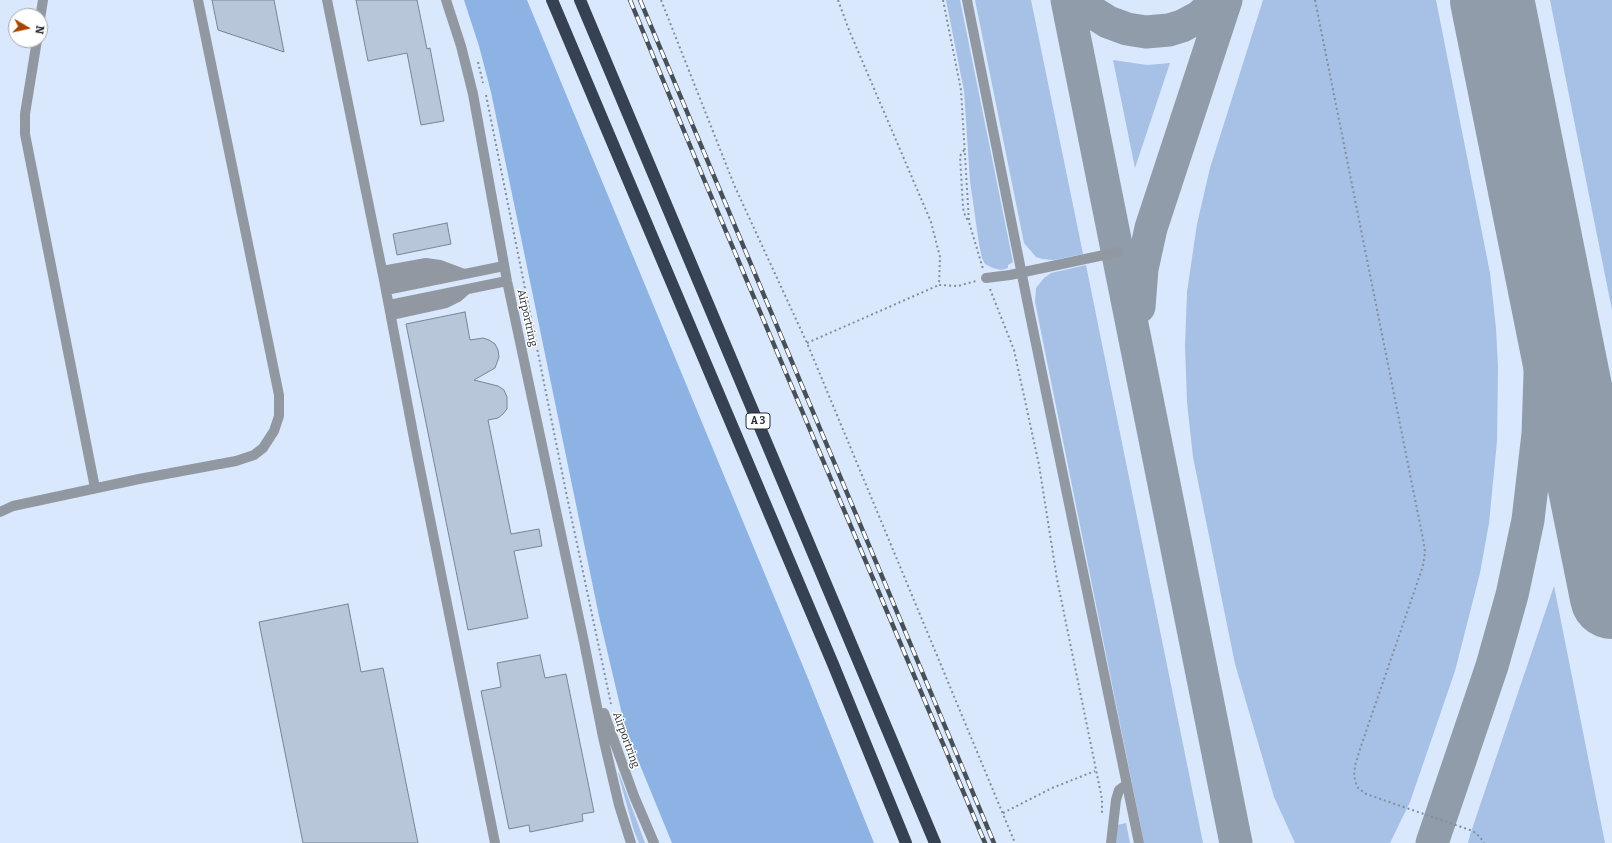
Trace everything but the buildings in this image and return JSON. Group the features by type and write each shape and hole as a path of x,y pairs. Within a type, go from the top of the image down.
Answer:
{"highway":[{"name":"A 3","path":"552,0 834,664 906,843"},
{"name":"A 3","path":"580,0 935,843"}],"street":[{"path":"0,512 13,506 94,488 236,461 254,455 263,448 274,431 279,416 279,395 198,0"},
{"path":"327,0 495,843"},
{"name":"Airportring","path":"446,0 461,46 473,94 507,281 606,751 619,805 631,843"},
{"path":"967,0 1021,273 1139,843"},
{"path":"36,48 25,114 25,134 94,488"},
{"path":"986,278 1021,273 1118,252"},
{"path":"384,280 426,263 440,265 464,274"},
{"path":"384,280 464,274 504,266"},
{"path":"390,310 446,303 458,297 467,288 507,281"},
{"name":"Airportring","path":"584,642 608,727 654,843"},
{"path":"1111,843 1116,800 1119,790 1128,786"}],"path":[{"path":"661,0 735,187 806,343 1015,843"},
{"path":"838,0 848,30 931,222 940,257 939,285"},
{"path":"943,0 960,90 969,222"},
{"path":"1315,0 1420,523 1424,552 1423,566 1360,748 1354,776 1357,787 1366,794 1472,831 1480,837 1484,843"},
{"path":"476,56 483,85"},
{"path":"485,92 566,492 613,710"},
{"path":"964,149 960,156 964,213 969,222 986,278 1014,350 1039,465 1056,579 1102,800 1102,819"},
{"path":"806,343 939,285 958,286 986,278"},
{"path":"1003,813 1052,788 1095,771"}],"shaded area":[{"path":"464,0 527,0 807,676 874,843 672,843 626,731 599,616 491,92 479,46"},
{"path":"946,0 960,0 1013,262 1008,265 1008,268 1001,270 985,264 979,244 970,181 964,91"},
{"path":"975,0 1031,0 1083,254 1054,260 1042,259 1036,257 1024,243"},
{"path":"1263,0 1436,0 1490,273 1496,328 1498,367 1497,441 1489,523 1480,573 1455,671 1410,802 1390,843 1295,843 1274,797 1235,664 1193,457 1187,402 1185,346 1187,292 1197,224 1210,168"},
{"path":"1550,0 1612,0 1612,310"},
{"path":"1113,60 1147,65 1170,63 1135,168"},
{"path":"1086,265 1203,843 1144,843 1035,302 1036,288 1044,278 1051,273"},
{"path":"1554,586 1605,843 1468,843 1470,835"},
{"path":"618,773 645,843 639,843 634,831"},
{"path":"1126,823 1130,843 1115,843 1117,825"}],"taxiway":[{"path":"1067,0 1236,843"},
{"path":"1080,0 1089,10 1108,22 1127,29 1146,32 1169,30 1182,26 1199,17 1219,0"},
{"path":"1139,307 1142,269 1151,228 1226,0"},
{"path":"1432,843 1492,666 1512,595 1528,520 1538,434 1541,344 1538,270 1530,201 1500,41"}],"runway":[{"path":"1492,0 1612,597"}],"railway":[{"path":"630,0 703,177 985,843"},
{"path":"640,0 994,843"}]}
